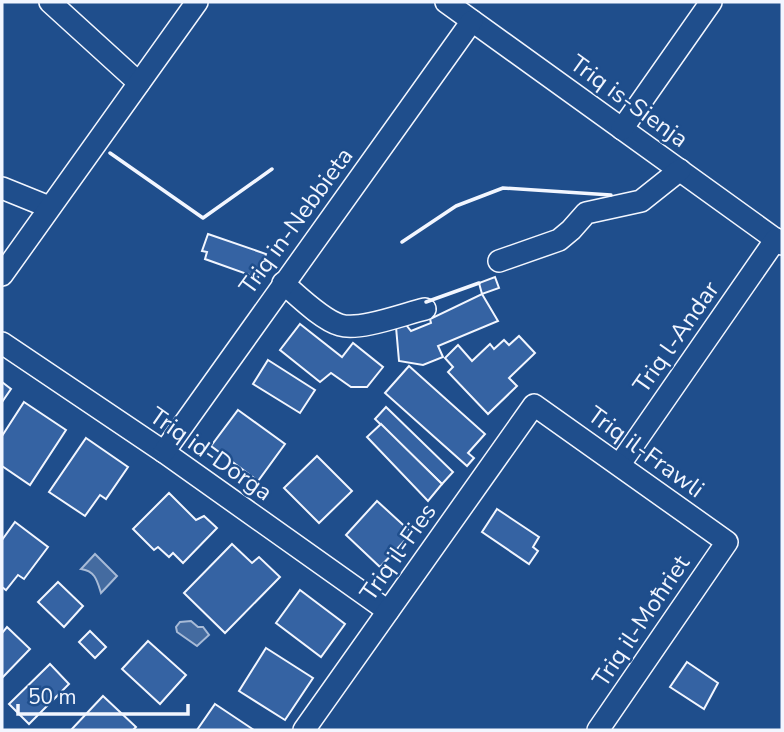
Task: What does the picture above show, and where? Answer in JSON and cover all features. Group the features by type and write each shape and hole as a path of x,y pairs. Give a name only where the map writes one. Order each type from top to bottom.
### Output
{"street":[{"path":"50,2 139,83"},
{"path":"2,275 197,2"},
{"name":"Triq is-Sienja","path":"446,2 779,242"},
{"path":"622,129 711,2"},
{"name":"Triq in-Nebbieta","path":"164,452 472,21"},
{"path":"499,261 559,240 586,214 641,201 680,170"},
{"path":"2,188 49,207"},
{"name":"Triq l-Andar","path":"620,464 779,242"},
{"path":"283,283 325,317 340,325 358,325 425,309"},
{"name":"Triq id-Dorga","path":"2,343 164,452 388,611"},
{"name":"Triq il-Frawli","path":"534,405 727,542"},
{"name":"Triq il-Fies","path":"304,730 534,405"},
{"name":"Triq il-Moħriet","path":"598,730 727,542"}],"water":[{"path":"95,554 117,576 101,593 92,574 81,569"},
{"path":"191,621 198,627 203,627 209,635 197,646 177,632 176,627 180,622"}],"building":[{"path":"208,234 266,254 258,278 205,259 207,252 202,251"},
{"path":"495,277 499,288 482,294 479,283"},
{"path":"482,294 498,321 438,346 443,357 423,365 399,361 396,327 403,321 411,331 431,323 430,319"},
{"path":"300,324 342,357 353,343 383,367 367,387 351,387 331,373 320,382 280,350"},
{"path":"519,336 535,353 509,378 517,386 488,414 448,372 453,367 445,358 458,345 472,361 490,344 494,349 504,340 509,345"},
{"path":"268,360 315,390 300,413 253,384"},
{"path":"409,366 485,434 468,453 474,458 467,466 385,393"},
{"path":"2,382 11,389 2,402"},
{"path":"24,402 66,430 30,485 2,466 2,436"},
{"path":"386,407 453,472 442,484 375,419"},
{"path":"238,410 285,444 258,481 211,446"},
{"path":"381,424 442,484 428,501 367,437"},
{"path":"86,438 128,467 106,499 100,495 85,516 49,492"},
{"path":"317,456 352,491 319,523 284,488"},
{"path":"169,493 196,520 204,516 217,528 183,563 173,553 169,557 158,547 154,550 133,529"},
{"path":"377,501 412,533 380,567 346,535"},
{"path":"497,509 539,537 533,547 538,551 529,564 482,532"},
{"path":"15,522 48,547 24,579 18,575 6,590 2,587 2,540"},
{"path":"232,544 252,563 259,557 280,577 225,633 184,593"},
{"path":"58,582 83,606 64,627 38,602"},
{"path":"300,590 345,624 321,657 276,623"},
{"path":"7,627 30,649 2,678 2,633"},
{"path":"90,631 106,647 95,658 79,642"},
{"path":"148,641 186,675 160,704 122,669"},
{"path":"266,648 313,678 285,720 239,691"},
{"path":"687,662 718,683 704,709 670,687"},
{"path":"50,664 69,684 29,724 9,704"},
{"path":"103,696 136,727 133,730 71,730"},
{"path":"215,704 254,730 197,730"}],"wall":[{"path":"110,153 203,218 272,169"},
{"path":"402,242 456,206 503,188 611,195"},
{"path":"426,302 479,283"}]}
